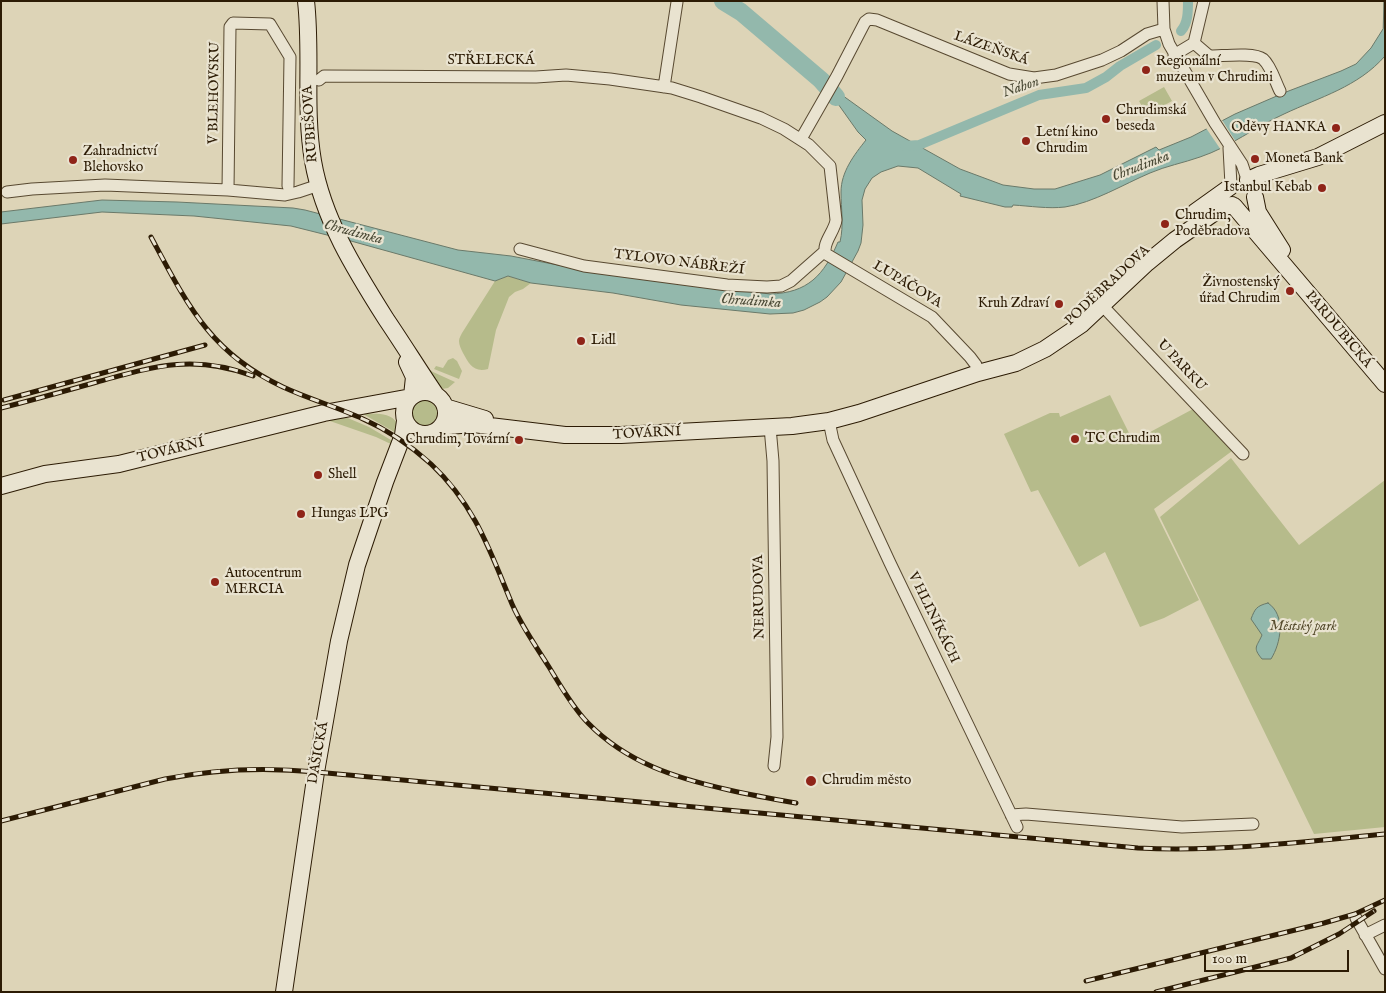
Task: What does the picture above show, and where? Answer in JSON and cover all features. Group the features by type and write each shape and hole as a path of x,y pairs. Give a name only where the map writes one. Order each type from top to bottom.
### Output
{"street":[{"name":"RUBEŠOVA","path":"298,1 304,59"},
{"name":"RUBEŠOVA","path":"306,1 303,146 323,212 359,289 411,369 414,381 411,397"},
{"path":"1163,1 1166,35 1174,55 1229,146 1242,164 1251,188"},
{"path":"1174,55 1194,42 1204,1"},
{"path":"664,87 677,2"},
{"name":"LÁZEŇSKÁ","path":"801,139 822,104 865,22 869,19 877,20 1009,74 1034,78 1056,75 1102,60 1121,51 1148,34 1166,35"},
{"name":"V BLEHOVSKU","path":"228,190 230,28 235,23 270,24 290,55 288,186"},
{"path":"1194,42 1211,56 1254,55 1262,58 1267,64 1280,91"},
{"name":"STŘELECKÁ","path":"319,80 324,76 536,77 566,75 664,87 702,97 761,118 801,139 828,163 832,173"},
{"path":"1229,146 1231,186 1229,196 1233,205 1240,207 1248,205 1251,188 1259,175 1318,157 1385,123"},
{"path":"1231,186 1238,180 1251,188 1261,187 1267,183 1322,167 1385,135"},
{"name":"TYLOVO NÁBŘEŽÍ","path":"520,249 584,266 727,285 781,286 791,281 827,254 826,244 836,223 832,173"},
{"path":"7,192 97,185 285,194 315,187"},
{"name":"PODĚBRADOVA","path":"770,427 829,421 879,407 978,373 1016,364 1045,350 1082,324 1099,302 1160,238 1231,186"},
{"name":"PARDUBICKÁ","path":"1251,188 1258,212 1287,258 1385,372"},
{"name":"PARDUBICKÁ","path":"1233,205 1385,384"},
{"name":"PODĚBRADOVA","path":"1099,302 1175,240 1221,208 1233,205"},
{"name":"RUBEŠOVA","path":"340,248 440,401"},
{"name":"LUPÁČOVA","path":"827,254 936,320 974,361 978,373"},
{"name":"U PARKU","path":"1099,302 1243,454"},
{"path":"423,392 440,401 445,419 442,426 432,432 414,431 405,420 404,407 411,397 423,392"},
{"name":"TOVÁRNÍ","path":"1,486 45,474 119,464 340,409 411,397"},
{"name":"TOVÁRNÍ","path":"440,401 524,429"},
{"name":"TOVÁRNÍ","path":"340,409 390,412 397,414 405,420"},
{"name":"DAŠICKÁ","path":"284,992 316,772 334,666 358,565 385,482 403,436 405,420"},
{"name":"V HLINÍKÁCH","path":"829,421 834,440 890,563 1017,826"},
{"name":"TOVÁRNÍ","path":"432,432 448,426 464,424 524,429 564,435 599,436 770,427"},
{"name":"NERUDOVA","path":"770,427 773,461 777,737 774,766"},
{"name":"DAŠICKÁ","path":"374,519 410,444 418,437 432,432"},
{"path":"1012,816 1026,814 1182,827 1253,824"},
{"path":"1356,918 1385,968"},
{"path":"1365,935 1385,925"}],"green space":[{"path":"1164,87 1172,101 1147,115 1139,101"},
{"path":"508,276 531,283 509,297 496,330 488,369 479,370 472,367 463,353 459,341 462,333 495,281"},
{"path":"453,358 457,361 462,371 459,379 434,369 436,366 443,368 448,360"},
{"path":"424,366 455,382 448,388 442,389"},
{"path":"1110,395 1131,437 1136,434 1139,438 1193,409 1232,451 1154,509 1199,600 1164,618 1140,627 1105,552 1079,567 1038,490 1031,492 1004,434 1050,413 1059,413 1060,417"},
{"path":"424,400 434,403 437,413 434,423 424,426 414,423 411,413 414,403"},
{"path":"363,414 382,414 394,419 397,423 398,434"},
{"path":"343,416 369,427 396,443 395,446 376,437 327,420"},
{"name":"Městský park","path":"1231,458 1299,545 1385,480 1385,827 1314,834 1160,517"}],"water":[{"name":"Chrudimka","path":"1384,1 1385,56 1363,76 1338,90 1273,119 1211,153 1140,177 1086,202 1059,208 1013,205 1012,207 1005,207 960,196 961,194 918,168 898,166 881,172 872,178 865,189 862,200 863,225 861,243 841,282 820,302 793,313 770,314 681,305 613,293 531,283 508,276 495,281 291,226 194,216 102,212 1,224 1,212 102,200 293,208 458,250 511,256 584,270 770,294 783,293 805,286 813,280 827,264 838,242 840,242 843,178 853,158 866,140 858,132 821,80 892,131 960,169 1003,185 1034,189 1055,189 1100,175 1156,147 1159,150 1191,137 1235,114 1356,64 1371,48 1383,29"},
{"path":"1268,603 1274,608 1280,630 1277,645 1271,659 1262,659 1256,649 1262,635 1251,619 1256,608"}],"pier":[{"path":"1222,120 1236,142 1221,150 1206,128"}],"waterway":[{"path":"723,1 741,12 821,80 836,97"},
{"name":"Náhon","path":"1181,31 1188,13 1188,1"},
{"name":"Náhon","path":"905,146 919,145 1039,95 1086,88 1156,45"}],"railway":[{"path":"151,237 189,305 203,324 237,359 258,374 283,387 381,428 415,451 446,480 470,512 480,530 516,612 529,636 582,717 603,737 636,759 671,774 729,790 796,803"},
{"path":"4,400 205,345"},
{"path":"1,408 156,367 193,364 212,365 253,376"},
{"path":"1,821 165,779 202,773 259,769 316,772 1138,848 1200,849 1293,843 1385,834"},
{"path":"1086,981 1324,923 1355,914 1385,900"},
{"path":"1156,992 1291,958 1339,934 1374,911"}],"place":[{"name":"Regionální muzeum v Chrudimi","path":"1146,70"},
{"name":"Chrudimská beseda","path":"1106,119"},
{"name":"Oděvy HANKA","path":"1336,128"},
{"name":"Letní kino Chrudim","path":"1026,141"},
{"name":"Moneta Bank","path":"1255,159"},
{"name":"Zahradnictví Blehovsko","path":"73,160"},
{"name":"Istanbul Kebab","path":"1322,188"},
{"name":"Chrudim, Poděbradova","path":"1165,224"},
{"name":"Živnostenský úřad Chrudim","path":"1290,291"},
{"name":"Kruh Zdraví","path":"1059,304"},
{"name":"Lidl","path":"581,341"},
{"name":"TC Chrudim","path":"1075,439"},
{"name":"Chrudim, Tovární","path":"519,440"},
{"name":"Shell","path":"318,475"},
{"name":"Hungas LPG","path":"301,514"},
{"name":"Autocentrum MERCIA","path":"215,582"},
{"name":"Chrudim město","path":"811,781"}]}
